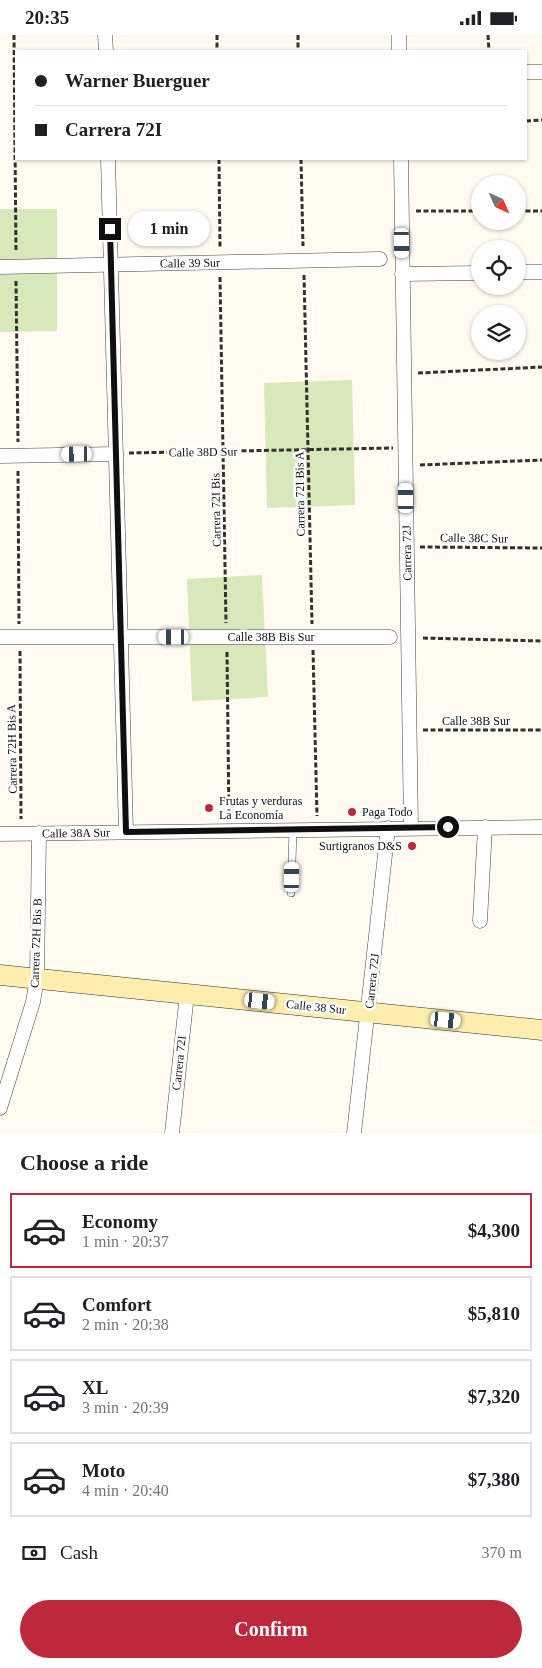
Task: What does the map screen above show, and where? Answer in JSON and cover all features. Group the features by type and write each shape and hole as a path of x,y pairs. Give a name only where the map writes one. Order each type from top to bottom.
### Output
{"street":[{"path":"105,35 106,50"},
{"path":"399,35 399,50"},
{"path":"527,72 542,72"},
{"path":"108,160 126,832"},
{"name":"Carrera 72J","path":"401,160 411,828"},
{"name":"Calle 39 Sur","path":"0,267 380,259"},
{"path":"526,272 542,272"},
{"path":"402,274 471,273"},
{"path":"0,456 116,454"},
{"name":"Calle 38B Bis Sur","path":"0,637 390,637"},
{"path":"480,921 485,827"},
{"name":"Calle 38A Sur","path":"0,834 542,827"},
{"name":"Carrera 72J","path":"354,1133 369,1012 388,828"},
{"name":"Carrera 72H Bis B","path":"0,1108 33,1002 37,979 40,833"},
{"name":"Calle 38 Sur","path":"0,975 542,1030"},
{"name":"Carrera 72I","path":"172,1133 187,994"}],"lane":[{"path":"291,893 293,830"}],"path":[{"name":"Carrera 72H Bis A","path":"14,35 15,150"},
{"path":"217,35 217,50"},
{"path":"298,35 298,50"},
{"path":"488,35 489,50"},
{"path":"527,121 542,120"},
{"name":"Carrera 72H Bis A","path":"15,160 21,834"},
{"name":"Carrera 72I Bis","path":"219,160 230,831"},
{"name":"Carrera 72I Bis A","path":"301,160 317,829"},
{"path":"402,212 471,211"},
{"path":"526,211 542,211"},
{"path":"404,374 542,367"},
{"name":"Calle 38D Sur","path":"116,454 405,448"},
{"path":"405,465 542,460"},
{"name":"Calle 38C Sur","path":"407,547 542,548"},
{"path":"408,637 542,641"},
{"name":"Calle 38B Sur","path":"409,730 542,730"}],"green space":[{"path":"0,209 57,209 57,331 0,332"},
{"path":"352,380 355,505 267,508 264,383"},
{"path":"262,575 268,697 192,701 187,579"}],"place":[{"name":"Frutas y verduras La Economía","path":"209,808"},
{"name":"Paga Todo","path":"352,812"},
{"name":"Surtigranos D&S","path":"412,846"}],"route":[{"path":"110,229 126,832 448,827"}]}
